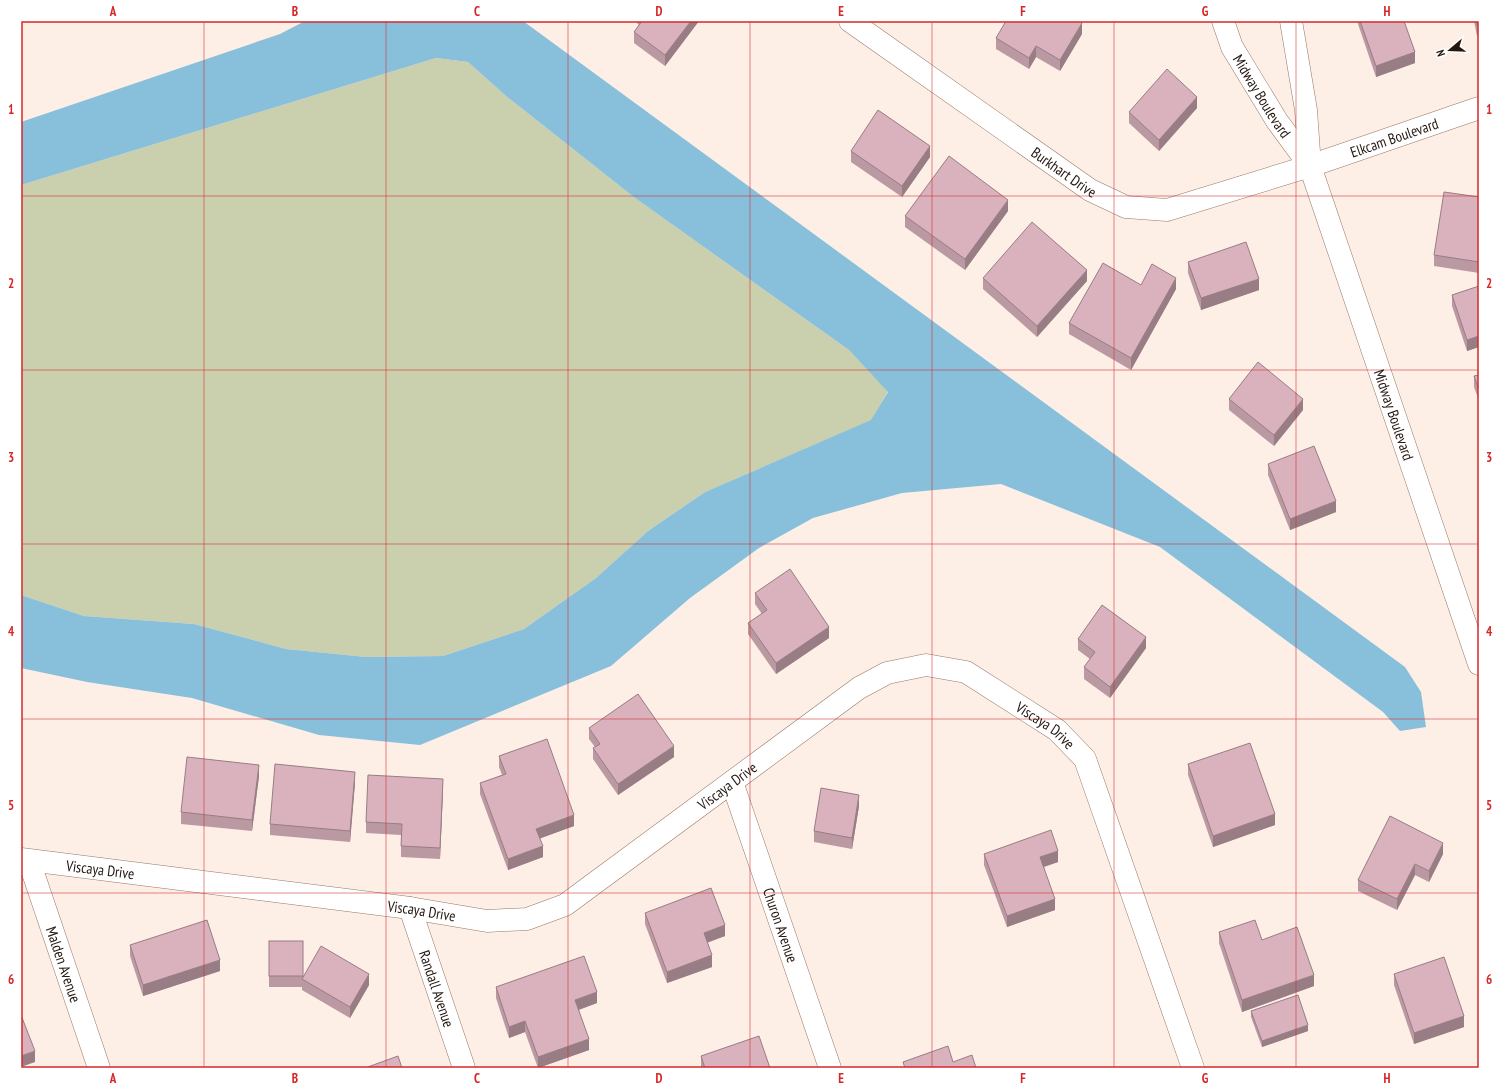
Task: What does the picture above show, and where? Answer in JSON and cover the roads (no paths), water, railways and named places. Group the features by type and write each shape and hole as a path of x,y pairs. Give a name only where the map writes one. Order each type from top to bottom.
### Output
{"street":[{"name":"Burkhart Drive","path":"850,21 1090,190 1126,207 1167,210 1310,166"},
{"name":"Midway Boulevard","path":"1224,21 1232,47 1277,121 1310,166"},
{"name":"Midway Boulevard","path":"1291,21 1306,110 1310,166 1479,664"},
{"name":"Elkcam Boulevard","path":"1310,166 1479,108"},
{"name":"Viscaya Drive","path":"25,860 410,908 487,920 527,920 571,900 859,688 887,673 926,665 966,672 1057,730 1085,759 1193,1068"},
{"name":"Churon Avenue","path":"732,782 830,1068"},
{"name":"Malden Avenue","path":"25,860 99,1068"},
{"name":"Randall Avenue","path":"410,908 464,1068"}],"water":[{"path":"305,21 523,21 1405,667 1421,692 1426,727 1400,731 1383,712 1160,547 1001,484 902,493 813,518 759,548 690,598 611,666 420,745 319,735 192,698 87,682 21,668 21,595 84,616 194,624 286,649 366,657 443,656 524,629 596,578 648,531 705,492 871,420 888,392 849,350 635,198 506,96 468,62 436,58 21,185 21,122 280,34"}]}
